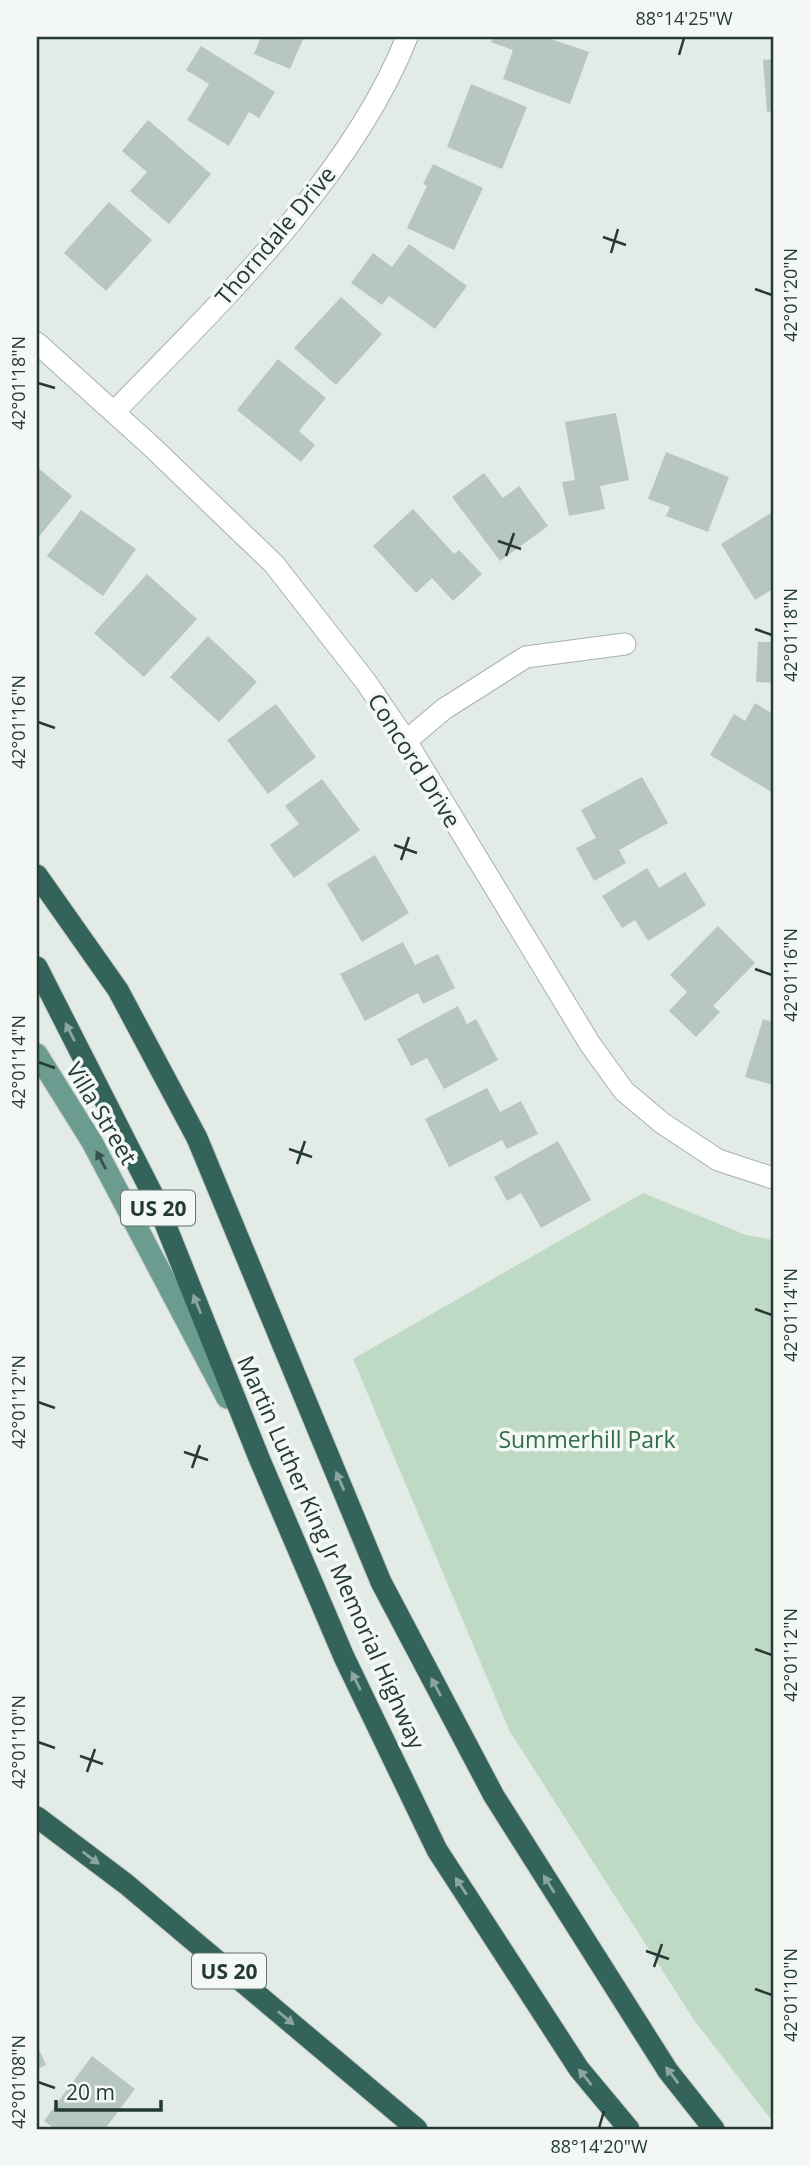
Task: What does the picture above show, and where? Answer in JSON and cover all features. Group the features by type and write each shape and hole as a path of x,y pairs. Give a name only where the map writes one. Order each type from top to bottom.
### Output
{"highway":[{"path":"37,875 118,990 197,1138 381,1581 494,1796 668,2071 714,2129"},
{"name":"Martin Luther King Jr Memorial Highway","path":"37,967 156,1202 259,1458 344,1657 437,1850 579,2069 629,2129"},
{"name":"US 20","path":"37,1817 126,1884 417,2129"}],"main road":[{"name":"Villa Street","path":"37,1054 92,1142 259,1458"}],"street":[{"name":"Thorndale Drive","path":"114,412 292,222 331,171 372,108 407,37"},
{"name":"Concord Drive","path":"37,343 274,564 366,682 406,741 590,1044 624,1091 662,1123 718,1160 773,1178"},
{"path":"406,741 444,709 526,657 625,643"}],"green space":[{"name":"Summerhill Park","path":"643,1193 746,1235 773,1240 773,2122 694,2020 509,1730 353,1359"}],"building":[{"path":"261,37 304,37 290,69 254,54"},
{"path":"493,37 545,37 589,52 570,104 503,79 513,50 491,42"},
{"path":"201,46 275,92 259,118 249,112 229,146 187,120 209,84 186,70"},
{"path":"773,59 773,111 767,112 763,60"},
{"path":"471,84 527,107 502,169 447,147"},
{"path":"148,120 211,174 169,224 130,191 147,172 122,151"},
{"path":"433,164 483,188 454,250 407,228 427,186 423,184"},
{"path":"109,202 152,240 106,291 64,253"},
{"path":"409,244 467,286 435,329 389,296 382,305 351,283 373,253 392,267"},
{"path":"341,297 382,334 336,385 294,348"},
{"path":"278,359 326,398 299,431 315,445 301,462 237,410"},
{"path":"616,413 629,480 600,486 605,509 569,516 562,482 575,480 565,422"},
{"path":"666,452 729,477 708,532 666,516 670,507 648,499"},
{"path":"37,467 72,496 37,539"},
{"path":"484,473 503,498 519,486 548,526 500,561 452,497"},
{"path":"413,509 454,554 459,550 482,574 453,601 432,578 416,593 373,546"},
{"path":"81,510 136,549 103,596 47,556"},
{"path":"771,513 773,589 755,600 721,544"},
{"path":"147,574 197,619 144,677 94,633"},
{"path":"208,636 257,682 219,722 170,677"},
{"path":"758,642 773,642 773,683 756,682"},
{"path":"755,703 773,714 773,793 710,755 734,714 745,721"},
{"path":"276,704 316,757 268,794 227,740"},
{"path":"642,777 668,823 619,850 626,863 594,881 576,848 596,838 581,810"},
{"path":"322,779 360,830 294,878 270,845 299,824 285,806"},
{"path":"375,855 409,913 362,942 327,884"},
{"path":"647,868 659,888 685,872 706,905 648,941 635,920 622,928 602,896"},
{"path":"718,926 755,963 713,1006 720,1012 696,1037 669,1011 687,992 670,975"},
{"path":"403,942 415,965 438,954 455,988 423,1004 418,993 365,1021 340,974"},
{"path":"458,1006 467,1024 476,1019 498,1060 444,1089 427,1058 411,1066 397,1039"},
{"path":"763,1019 773,1022 773,1085 745,1077"},
{"path":"487,1088 500,1112 521,1101 538,1134 507,1149 502,1140 449,1167 425,1119"},
{"path":"558,1141 591,1200 541,1228 521,1193 507,1201 494,1177"},
{"path":"37,2045 46,2065 37,2069"},
{"path":"92,2056 135,2089 105,2129 55,2129 44,2121"}]}
